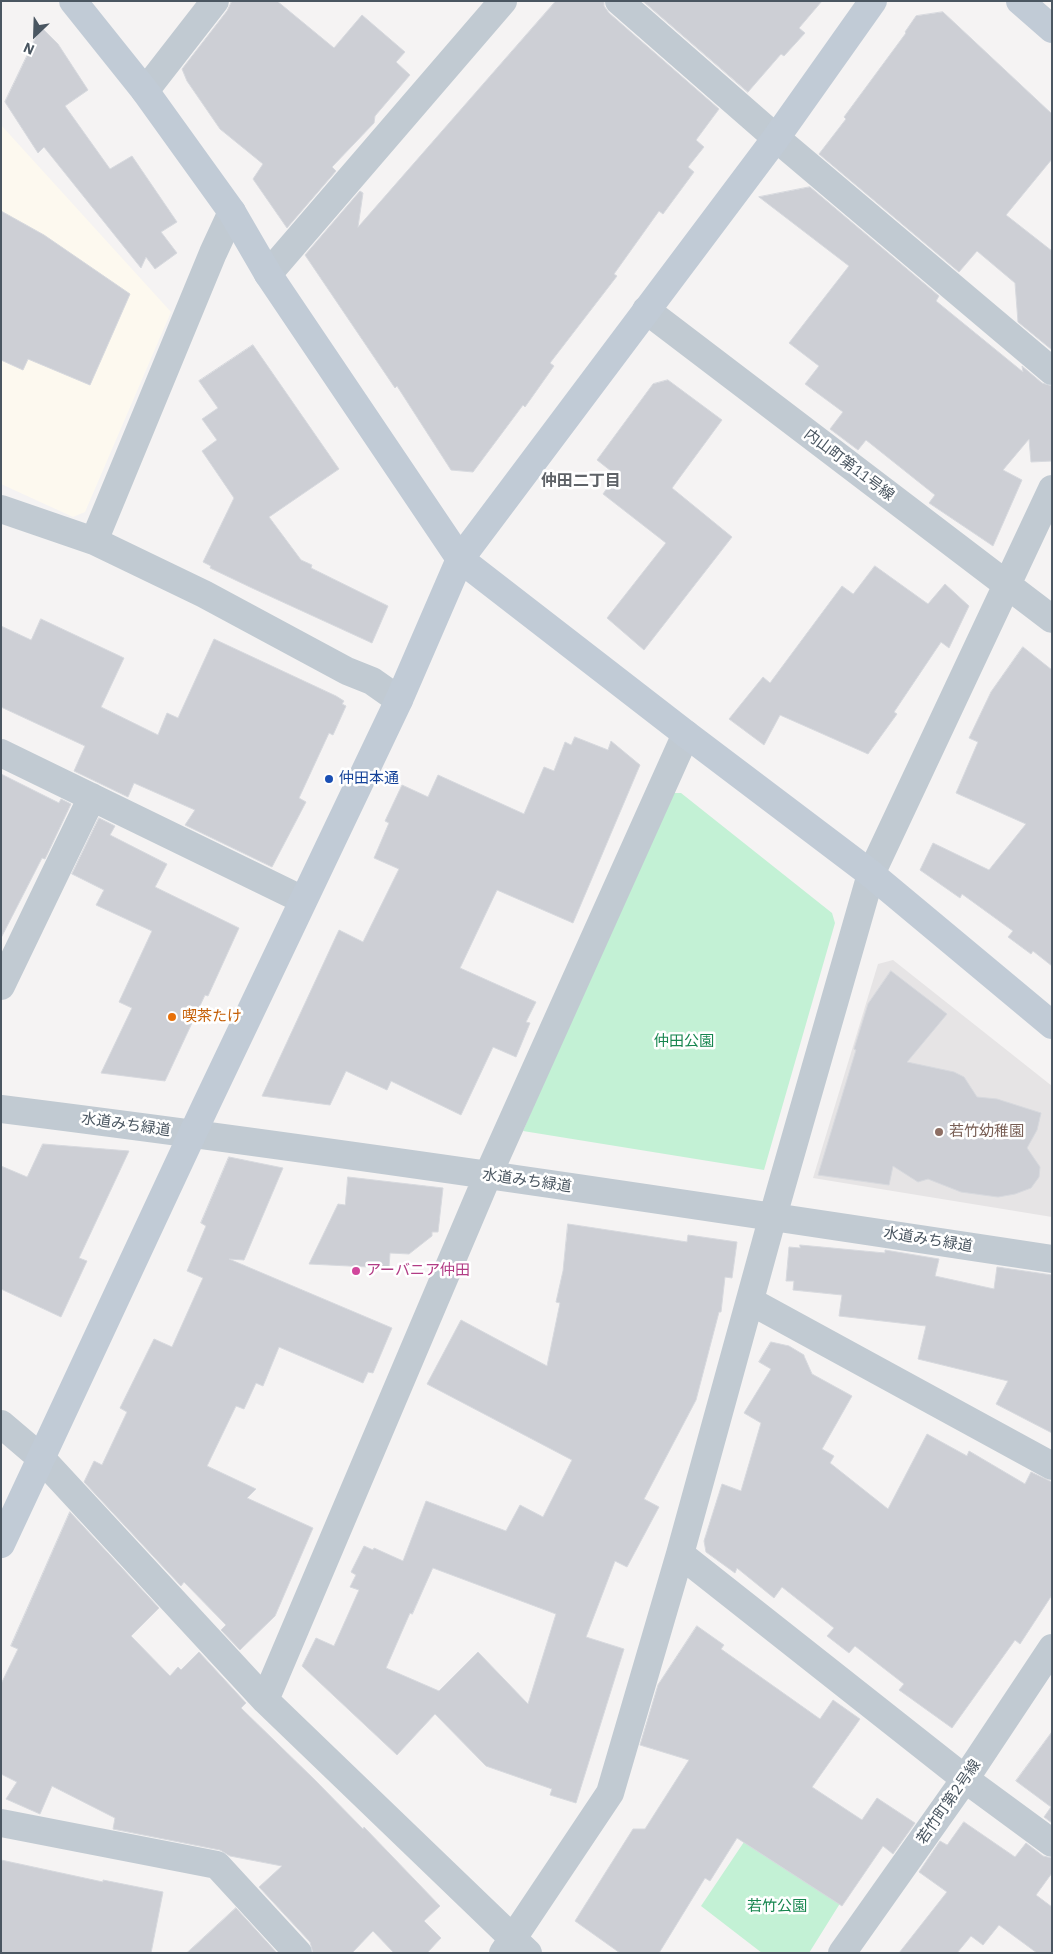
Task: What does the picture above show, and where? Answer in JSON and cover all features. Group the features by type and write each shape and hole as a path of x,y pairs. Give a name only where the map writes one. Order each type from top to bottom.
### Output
{"street":[{"path":"73,1 145,91 232,212 268,274 460,559 871,874 1052,1025"},
{"path":"145,91 216,1"},
{"path":"268,274 503,1"},
{"path":"619,1 776,138 1052,371"},
{"path":"1,1544 303,900 399,700 460,559 776,138 873,1"},
{"path":"1020,1 1052,29"},
{"path":"94,541 212,253 232,212"},
{"name":"内山町第11号線","path":"646,310 1052,619"},
{"path":"1,1424 41,1458 265,1700 515,1948 610,1793 680,1554 773,1216 871,874 1052,489"},
{"path":"1,509 94,541 204,594 347,671 372,681 399,700"},
{"path":"265,1700 488,1175 686,734"},
{"path":"1,753 303,900"},
{"path":"1,986 92,797"},
{"name":"水道みち緑道","path":"1,1108 488,1175 1052,1259"},
{"path":"750,1302 1052,1466"},
{"path":"680,1554 965,1780 1052,1843"},
{"name":"若竹町第2号線","path":"842,1953 965,1780 1052,1648"},
{"path":"1,1823 217,1865 298,1953"}],"shaded area":[{"path":"1,125 171,312 85,512 73,517 1,484"},
{"name":"若竹幼稚園","path":"893,960 1052,1086 1052,1217 813,1178 878,964"}],"green space":[{"name":"仲田公園","path":"667,793 681,793 832,913 835,923 764,1170 523,1131"},
{"name":"若竹公園","path":"750,1833 844,1897 809,1953 762,1953 701,1906"}],"building":[{"path":"232,1 277,1 334,48 362,15 405,52 396,62 410,75 375,116 374,123 332,167 336,171 287,228 253,179 263,164 220,129 187,81 182,69 227,11"},
{"path":"556,1 604,1 604,6 609,13 719,109 696,140 704,147 688,167 694,172 663,214 659,211 614,274 617,276 550,363 554,366 525,407 523,405 473,472 451,470 397,386 395,388 305,255 360,191 363,193 358,227"},
{"path":"643,1 822,1 799,28 805,33 784,56 781,54 748,92"},
{"path":"943,12 1052,114 1052,159 1006,215 1052,251 1052,350 1018,322 1015,283 977,251 959,272 819,154 846,119 844,117 906,33 916,16"},
{"path":"41,27 58,44 88,90 65,106 110,169 132,156 177,222 161,232 177,253 155,269 146,257 141,268 44,147 38,153 5,102"},
{"path":"810,187 939,296 936,301 1023,372 1022,366 1042,383 1052,386 1052,461 1031,462 1029,439 1003,470 1022,480 993,546 929,503 935,495 866,440 858,450 830,429 843,412 805,384 819,366 789,343 849,266 759,197"},
{"path":"1,211 44,235 130,294 90,385 28,359 23,370 1,360"},
{"path":"253,345 339,469 269,517 301,560 312,565 311,568 388,606 372,643 210,568 211,566 203,562 234,498 202,451 217,440 202,419 218,408 199,381"},
{"path":"668,380 722,420 672,488 732,537 644,650 607,618 666,543 603,494 616,475 597,460 653,384"},
{"path":"875,566 928,604 945,584 969,606 949,648 941,642 894,712 897,714 868,754 780,715 764,745 729,719 763,677 770,683 842,586 853,594"},
{"path":"41,619 124,658 101,707 158,735 167,713 178,718 214,639 344,701 342,704 346,706 333,735 329,733 299,798 306,802 272,867 185,825 195,810 134,783 128,797 74,771 85,746 1,707 1,626 31,640"},
{"path":"1023,647 1052,670 1052,966 1033,951 1031,954 1008,937 1013,931 962,894 960,898 920,870 933,843 989,870 1026,824 956,793 978,742 969,738 991,692"},
{"path":"575,737 608,750 611,741 640,765 573,923 497,890 460,968 536,1002 526,1022 530,1023 516,1057 493,1047 461,1115 391,1081 387,1090 346,1071 330,1105 262,1096 339,930 363,942 399,869 374,858 389,823 385,821 402,785 428,797 438,775 524,814 544,767 554,771 565,742 571,745"},
{"path":"1,774 59,803 61,799 71,804 45,859 42,858 1,938"},
{"path":"99,818 115,826 110,835 167,864 155,887 239,928 208,996 205,995 165,1081 101,1073 132,1008 119,1002 152,931 96,905 104,890 72,874"},
{"name":"若竹幼稚園","path":"891,971 947,1014 907,1062 954,1072 964,1077 977,1097 997,1099 1041,1113 1037,1130 1027,1148 1040,1167 1039,1177 1031,1188 1015,1194 998,1197 961,1192 928,1179 918,1182 893,1166 889,1185 818,1175 868,1004"},
{"path":"43,1144 129,1151 79,1258 87,1261 61,1317 1,1289 1,1166 27,1177"},
{"path":"229,1157 283,1168 244,1260 229,1259 392,1328 373,1373 368,1372 363,1383 279,1347 263,1386 256,1383 244,1409 236,1406 207,1466 256,1489 247,1498 313,1528 275,1616 240,1650 221,1630 226,1625 184,1582 181,1586 84,1482 94,1461 102,1465 127,1412 120,1408 154,1339 172,1347 203,1278 187,1271 206,1226 201,1223"},
{"path":"348,1177 443,1188 438,1232 432,1232 432,1236 409,1254 390,1253 389,1268 309,1264 338,1204 345,1205"},
{"path":"568,1224 687,1242 688,1235 737,1242 732,1278 725,1277 721,1312 719,1312 696,1400 644,1499 659,1507 627,1567 615,1561 586,1637 624,1649 576,1803 550,1795 552,1789 486,1766 435,1714 397,1755 302,1666 316,1638 334,1646 359,1590 350,1587 356,1575 351,1572 364,1546 373,1550 374,1548 403,1561 426,1501 506,1531 520,1505 543,1517 572,1460 427,1384 461,1320 547,1366 560,1303 556,1302 563,1271","holes":["433,1568 556,1614 528,1704 478,1652 439,1691 386,1668 410,1613 412,1614"]},
{"path":"800,1245 885,1253 885,1250 939,1259 935,1276 994,1289 997,1267 1052,1275 1052,1433 996,1404 1008,1381 918,1359 926,1326 839,1316 842,1295 793,1290 794,1281 786,1281 789,1247 800,1248"},
{"path":"771,1342 789,1346 804,1355 812,1374 852,1396 822,1449 834,1456 830,1463 888,1509 927,1434 967,1456 969,1451 1025,1484 1031,1472 1052,1482 1052,1595 1020,1644 1015,1640 952,1728 899,1690 904,1684 855,1646 849,1653 827,1636 834,1628 782,1587 774,1598 737,1568 735,1573 706,1552 704,1541 722,1484 741,1491 761,1423 744,1413 771,1369 759,1362"},
{"path":"70,1512 159,1608 131,1636 170,1676 178,1667 181,1670 199,1652 246,1703 241,1708 363,1829 364,1827 440,1906 424,1921 441,1938 427,1953 394,1953 373,1931 352,1953 313,1953 310,1942 259,1887 282,1866 230,1856 220,1850 113,1829 115,1818 52,1786 40,1814 6,1799 17,1782 1,1774 1,1684 18,1649 11,1646"},
{"path":"697,1626 724,1645 721,1649 820,1719 833,1700 860,1719 812,1787 862,1820 877,1798 915,1823 893,1854 883,1846 842,1906 737,1838 710,1881 705,1878 659,1953 620,1953 575,1921 633,1829 645,1829 689,1760 640,1745 658,1685"},
{"path":"1052,1732 1052,1823 1044,1817 1051,1807 1016,1781"},
{"path":"964,1822 1015,1857 1026,1843 1043,1856 1052,1858 1052,1873 1036,1895 1052,1907 1052,1953 1037,1953 999,1925 983,1945 971,1936 957,1953 899,1953 947,1892 919,1872 940,1841 947,1845"},
{"path":"1,1860 103,1882 103,1880 163,1892 151,1953 1,1953"},
{"path":"236,1908 277,1953 187,1953"}],"place":[{"name":"仲田本通","path":"329,779"},
{"name":"喫茶たけ","path":"172,1017"},
{"name":"若竹幼稚園","path":"939,1132"},
{"name":"アーバニア仲田","path":"356,1271"}],"district":[{"name":"仲田二丁目","path":"581,481"}]}
